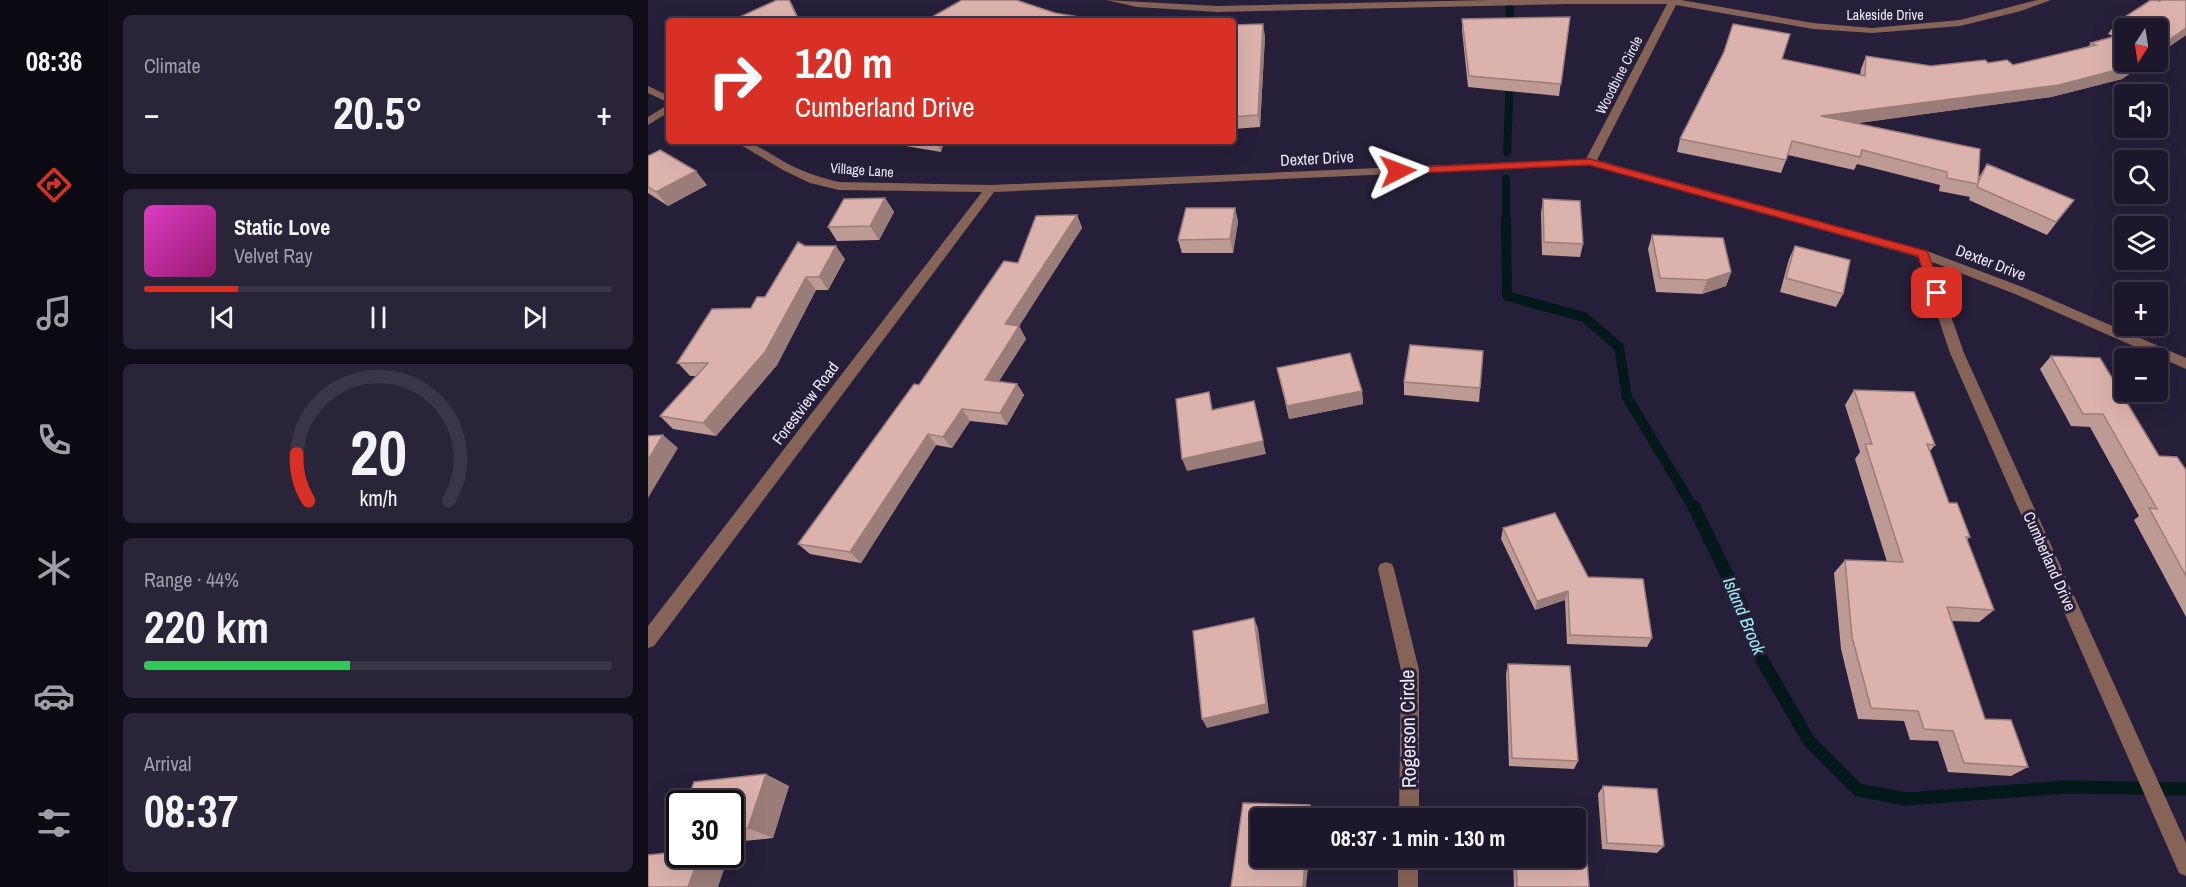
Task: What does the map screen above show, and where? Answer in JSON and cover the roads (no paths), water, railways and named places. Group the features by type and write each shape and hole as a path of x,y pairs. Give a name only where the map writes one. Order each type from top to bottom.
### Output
{"street":[{"name":"Lakeside Drive","path":"1111,0 1185,9 1673,0 1813,26 1871,31 1937,27 1981,20 2046,0"},
{"name":"Woodbine Circle","path":"1590,162 1673,0"},
{"path":"648,89 666,98"},
{"path":"648,122 666,109"},
{"name":"Village Lane","path":"745,144 787,168 814,180 839,186 991,189"},
{"name":"Dexter Drive","path":"991,189 1590,162 1923,254 2020,291 2186,364"},
{"name":"Forestview Road","path":"648,640 991,189"},
{"name":"Cumberland Drive","path":"1923,254 1958,353 2186,866"},
{"name":"Rogerson Circle","path":"1386,569 1410,670 1409,808"},
{"path":"1408,868 1408,887"}],"waterway":[{"name":"Island Brook","path":"1509,0 1511,32"},
{"name":"Island Brook","path":"1507,152 1510,78"},
{"name":"Island Brook","path":"1506,179 1506,219"},
{"name":"Island Brook","path":"1506,219 1507,296 1584,317 1619,347 1627,397 1694,509"},
{"name":"Island Brook","path":"1694,507 1735,591 1762,660 1809,741 1858,790 1906,799 2066,787 2186,789"}]}
